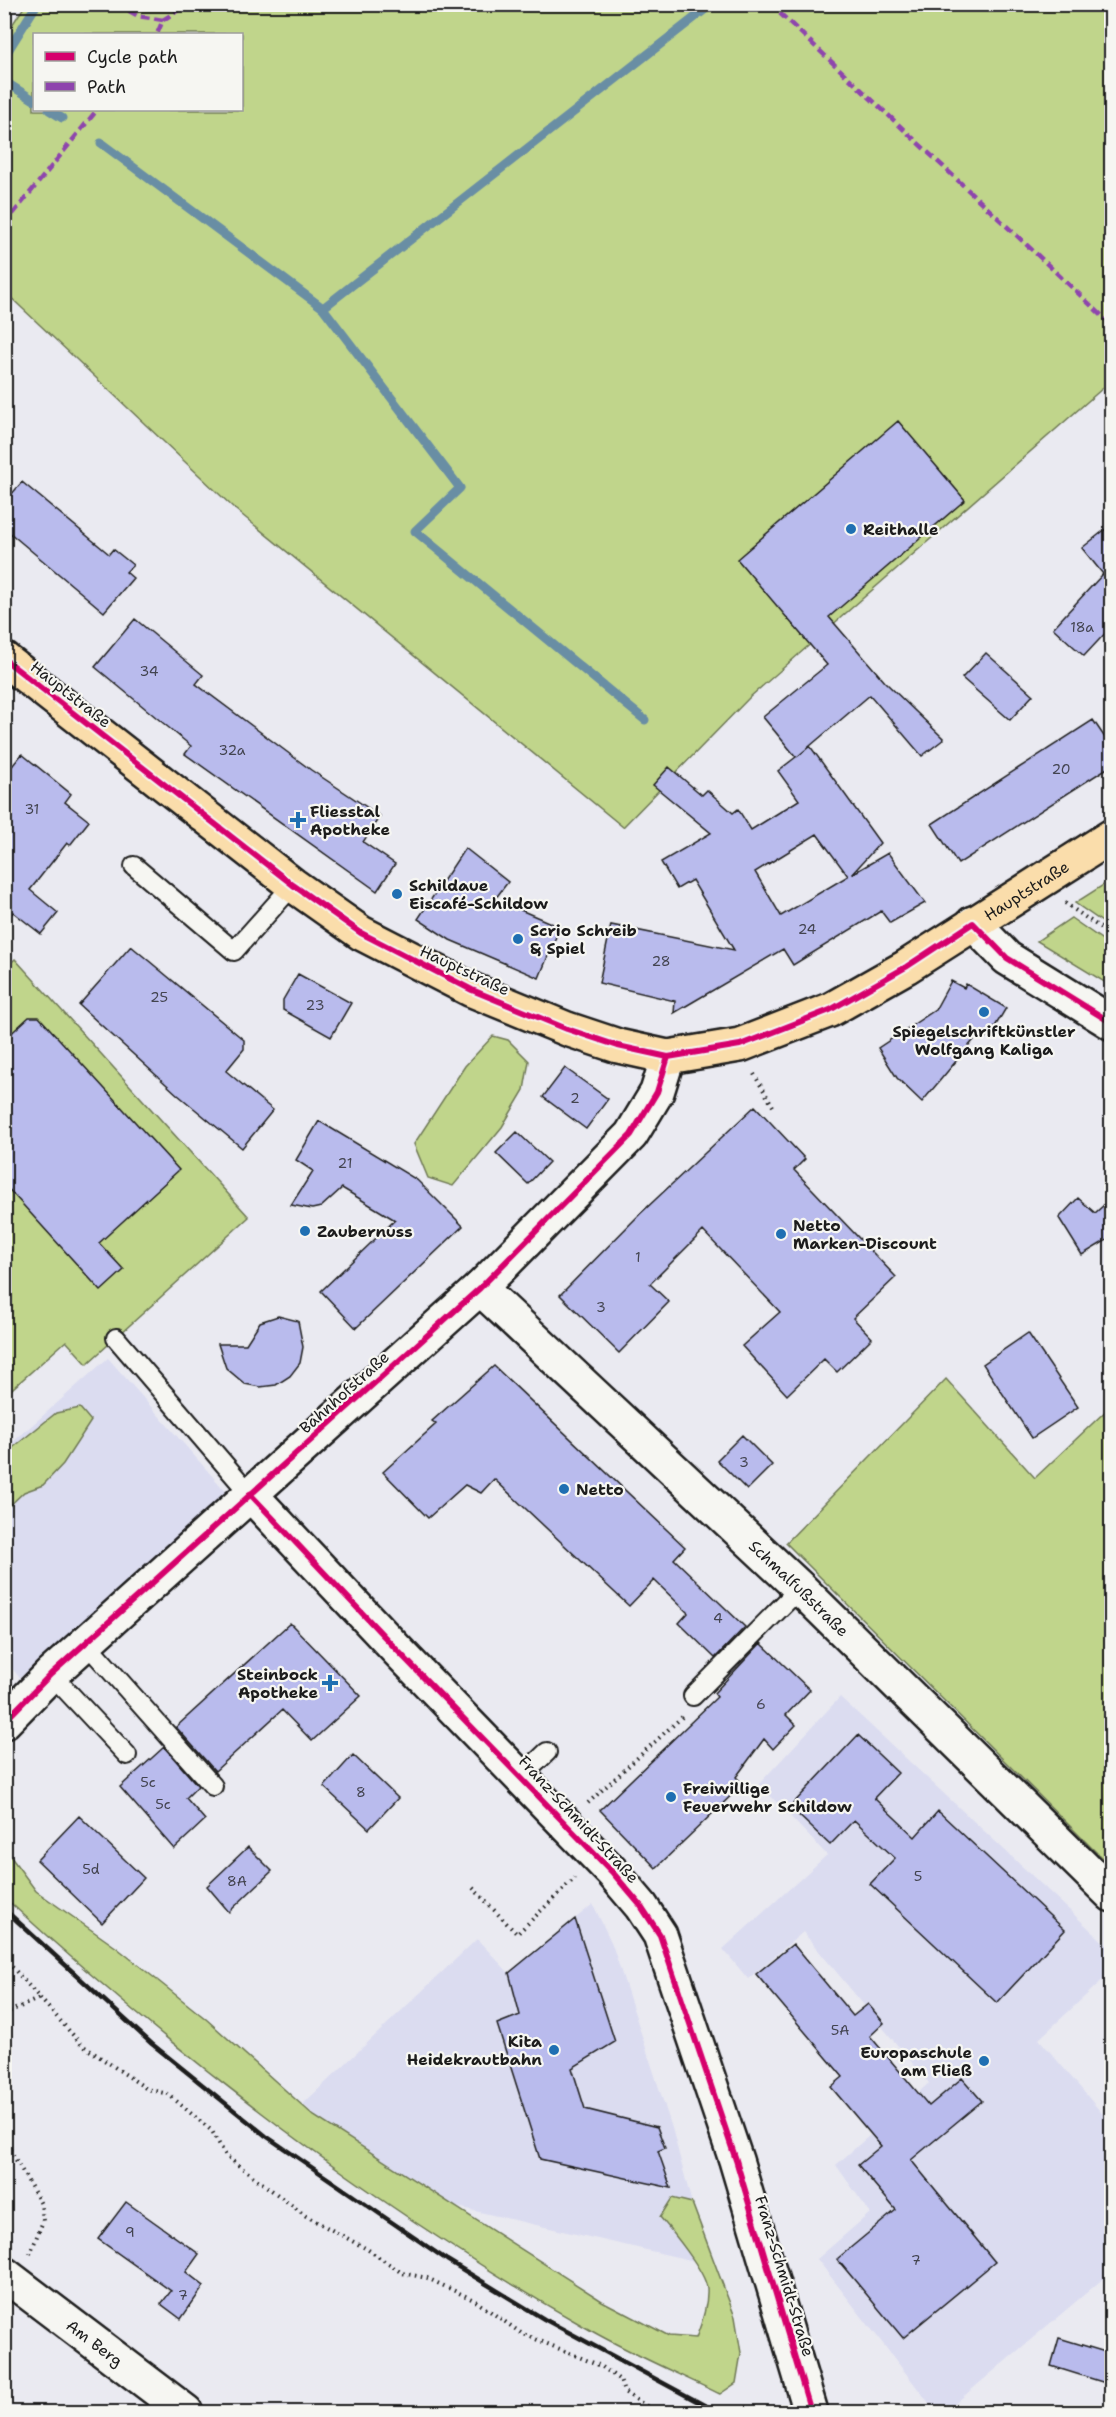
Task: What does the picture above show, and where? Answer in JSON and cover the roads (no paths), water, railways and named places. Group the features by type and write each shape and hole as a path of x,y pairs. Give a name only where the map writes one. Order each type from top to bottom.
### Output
{"main road":[{"name":"Hauptstraße","path":"4,659 292,885 361,933 472,990 567,1029 618,1046 668,1057 740,1045 830,1010 906,967 1112,836"}],"street":[{"path":"973,923 1007,958 1112,1023"},
{"name":"Bahnhofstraße","path":"4,1722 51,1674 480,1288 631,1135 657,1092 668,1057"},
{"name":"Schmalfußstraße","path":"480,1288 800,1588 1112,1895"},
{"name":"Franz-Schmidt-Straße","path":"250,1494 566,1824 641,1905 660,1935 736,2160 811,2412"},
{"name":"Am Berg","path":"12,2280 186,2412"}],"lane":[{"path":"134,866 234,951 292,885"},
{"path":"116,1338 250,1494"},
{"path":"693,1696 800,1588"},
{"path":"86,1643 213,1786"},
{"path":"51,1674 127,1755"},
{"path":"521,1777 547,1752"}],"waterway":[{"path":"4,57 37,4"},
{"path":"645,720 415,531 460,488 323,308 712,4"},
{"path":"4,81 33,99"},
{"path":"51,111 62,118"},
{"path":"101,143 323,308"}],"railway":[{"path":"4,1909 152,2044 266,2136 447,2260 544,2319 717,2412"}],"place":[{"name":"Reithalle","path":"851,529"},
{"name":"Fliesstal Apotheke","path":"298,820"},
{"name":"Schildaue Eiscafé-Schildow","path":"397,894"},
{"name":"Scrio Schreib & Spiel","path":"518,939"},
{"name":"Spiegelschriftkünstler Wolfgang Kaliga","path":"984,1012"},
{"name":"Zaubernuss","path":"305,1231"},
{"name":"Netto Marken-Discount","path":"781,1234"},
{"name":"Netto","path":"564,1489"},
{"name":"Steinbock Apotheke","path":"330,1683"},
{"name":"Freiwillige Feuerwehr Schildow","path":"671,1797"},
{"name":"Kita Heidekrautbahn","path":"554,2050"},
{"name":"Europaschule am Fließ","path":"984,2061"}]}
